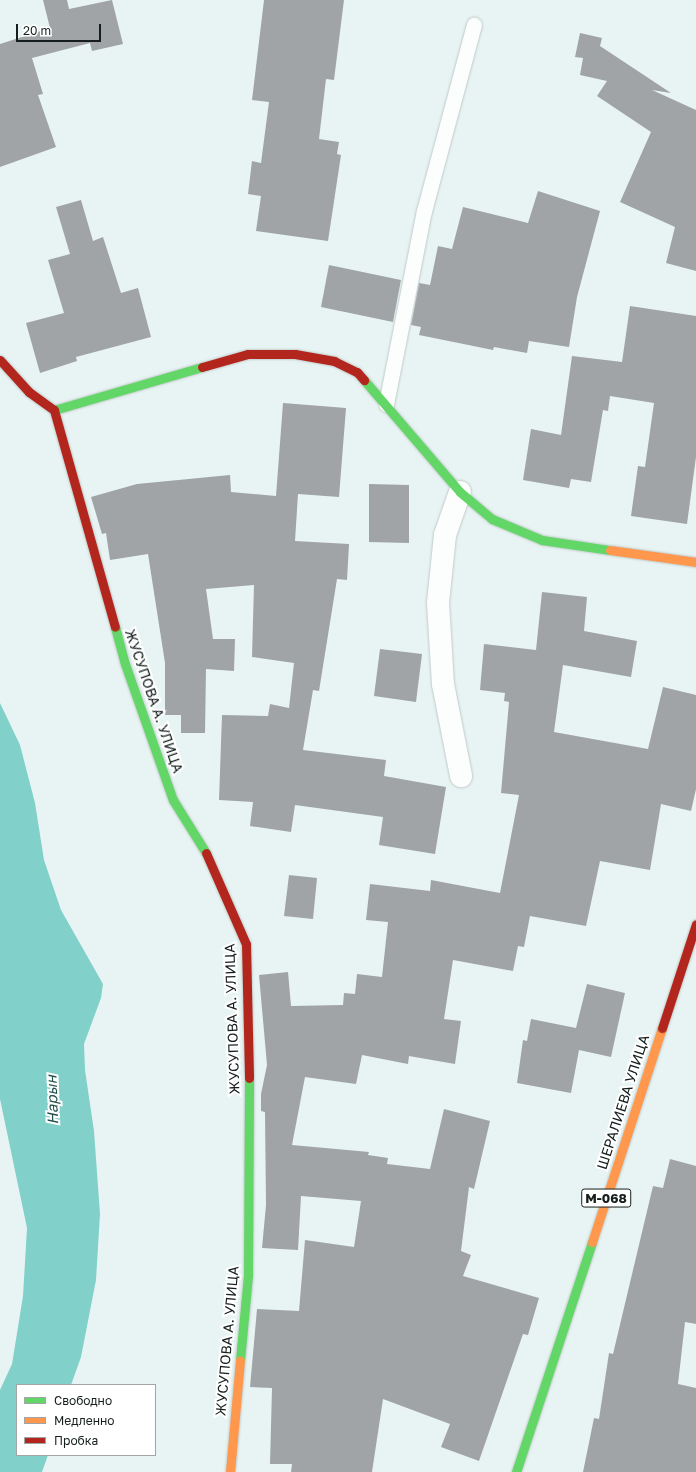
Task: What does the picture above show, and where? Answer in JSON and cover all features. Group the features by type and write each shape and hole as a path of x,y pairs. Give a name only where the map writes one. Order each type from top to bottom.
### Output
{"street":[{"path":"0,360 29,392 54,410 248,354 268,352 334,361 357,372 460,492 492,519 542,540 696,562"},
{"name":"ЖУСУПОВА А. УЛИЦА","path":"54,410 125,664 173,800 207,855 246,944 249,1076 248,1275 230,1472"},
{"path":"460,492 445,535 438,603 443,684 461,776"},
{"name":"ШЕРАЛИЕВА УЛИЦА","path":"516,1472 696,924"}],"lane":[{"path":"386,404 424,212 474,25"}],"water":[{"name":"Нарын","path":"0,703 20,745 35,803 44,860 61,910 103,984 101,998 84,1044 85,1070 94,1131 100,1214 96,1280 81,1357 71,1384 16,1384 16,1456 48,1456 42,1472 0,1472 0,1390 12,1364 23,1296 27,1228 0,1099"}],"building":[{"path":"43,0 67,0 69,9 112,0 123,44 92,51 90,43 32,58 43,94 38,95 56,147 0,167 0,44 50,28"},
{"path":"264,0 344,0 334,80 326,79 319,139 339,142 337,154 341,155 328,241 256,231 261,196 248,194 252,161 261,163 269,102 252,100"},
{"path":"580,33 602,38 600,46 671,93 652,90 696,110 696,271 666,263 675,227 620,202 651,132 597,96 607,81 580,75 583,58 575,57"},
{"path":"538,191 600,211 577,297 569,347 529,341 527,353 494,347 493,350 419,335 421,327 411,325 419,283 430,285 438,246 452,249 463,207 528,223"},
{"path":"81,200 93,241 103,237 121,293 138,288 151,337 76,357 77,361 40,373 26,323 64,313 48,260 70,254 56,207"},
{"path":"329,265 401,280 393,322 321,307"},
{"path":"630,306 696,316 696,457 687,524 631,516 638,466 645,467 654,403 610,396 608,411 603,410 591,482 571,479 569,488 523,480 531,429 561,435 572,356 622,362"},
{"path":"283,403 346,408 339,497 298,494 295,541 349,544 347,580 337,579 319,691 313,690 303,750 386,760 384,776 446,787 435,854 379,845 383,817 295,805 291,832 250,826 253,802 219,800 222,715 268,716 270,704 289,708 294,663 252,657 254,585 206,589 213,639 235,639 234,671 206,669 205,733 181,733 181,715 165,715 165,663 148,554 110,560 106,533 102,534 91,497 137,484 230,475 231,492 276,496"},
{"path":"369,484 409,485 409,543 369,542"},
{"path":"542,592 587,597 584,631 637,641 631,677 563,665 554,732 648,749 663,687 696,695 696,789 691,811 661,804 650,870 600,861 586,926 530,916 524,947 518,946 513,971 453,960 444,1019 461,1021 455,1064 409,1056 408,1064 362,1055 356,1084 305,1077 292,1145 369,1152 368,1155 388,1158 387,1164 430,1169 444,1109 490,1121 474,1189 469,1187 461,1251 471,1255 463,1276 539,1298 528,1335 523,1334 479,1461 441,1447 450,1424 383,1399 372,1472 291,1472 292,1464 270,1464 272,1388 250,1387 257,1309 299,1311 305,1240 354,1247 361,1201 301,1196 298,1250 262,1248 266,1205 265,1112 261,1111 261,1094 267,1065 259,975 288,972 291,1006 343,1005 344,993 355,994 357,974 382,977 388,922 366,920 370,884 430,891 431,880 500,893 519,795 501,793 509,702 504,701 505,693 480,690 484,644 536,650"},
{"path":"380,649 422,654 416,702 374,696"},
{"path":"289,875 317,878 313,919 284,916"},
{"path":"587,984 625,993 611,1057 579,1050 571,1093 517,1083 523,1040 527,1041 531,1019 576,1028"},
{"path":"670,1159 696,1166 696,1324 685,1322 678,1384 696,1388 696,1472 583,1472 594,1418 599,1419 609,1353 613,1354 653,1186 663,1188"}],"traffic: fast":[{"path":"54,410 202,367"},
{"path":"364,380 460,492 492,519 542,540 610,550"},
{"path":"115,627 125,664 173,800 206,853"},
{"path":"240,1360 248,1275 249,1078"},
{"path":"516,1472 592,1242"}],"traffic: slow":[{"path":"610,550 696,562"},
{"path":"592,1242 662,1028"},
{"path":"230,1472 240,1360"}],"traffic: jam":[{"path":"202,367 248,354 295,354 334,361 357,372 364,380"},
{"path":"0,360 29,392 54,410 115,627"},
{"path":"206,853 246,944 249,1078"},
{"path":"662,1028 696,924"}]}
